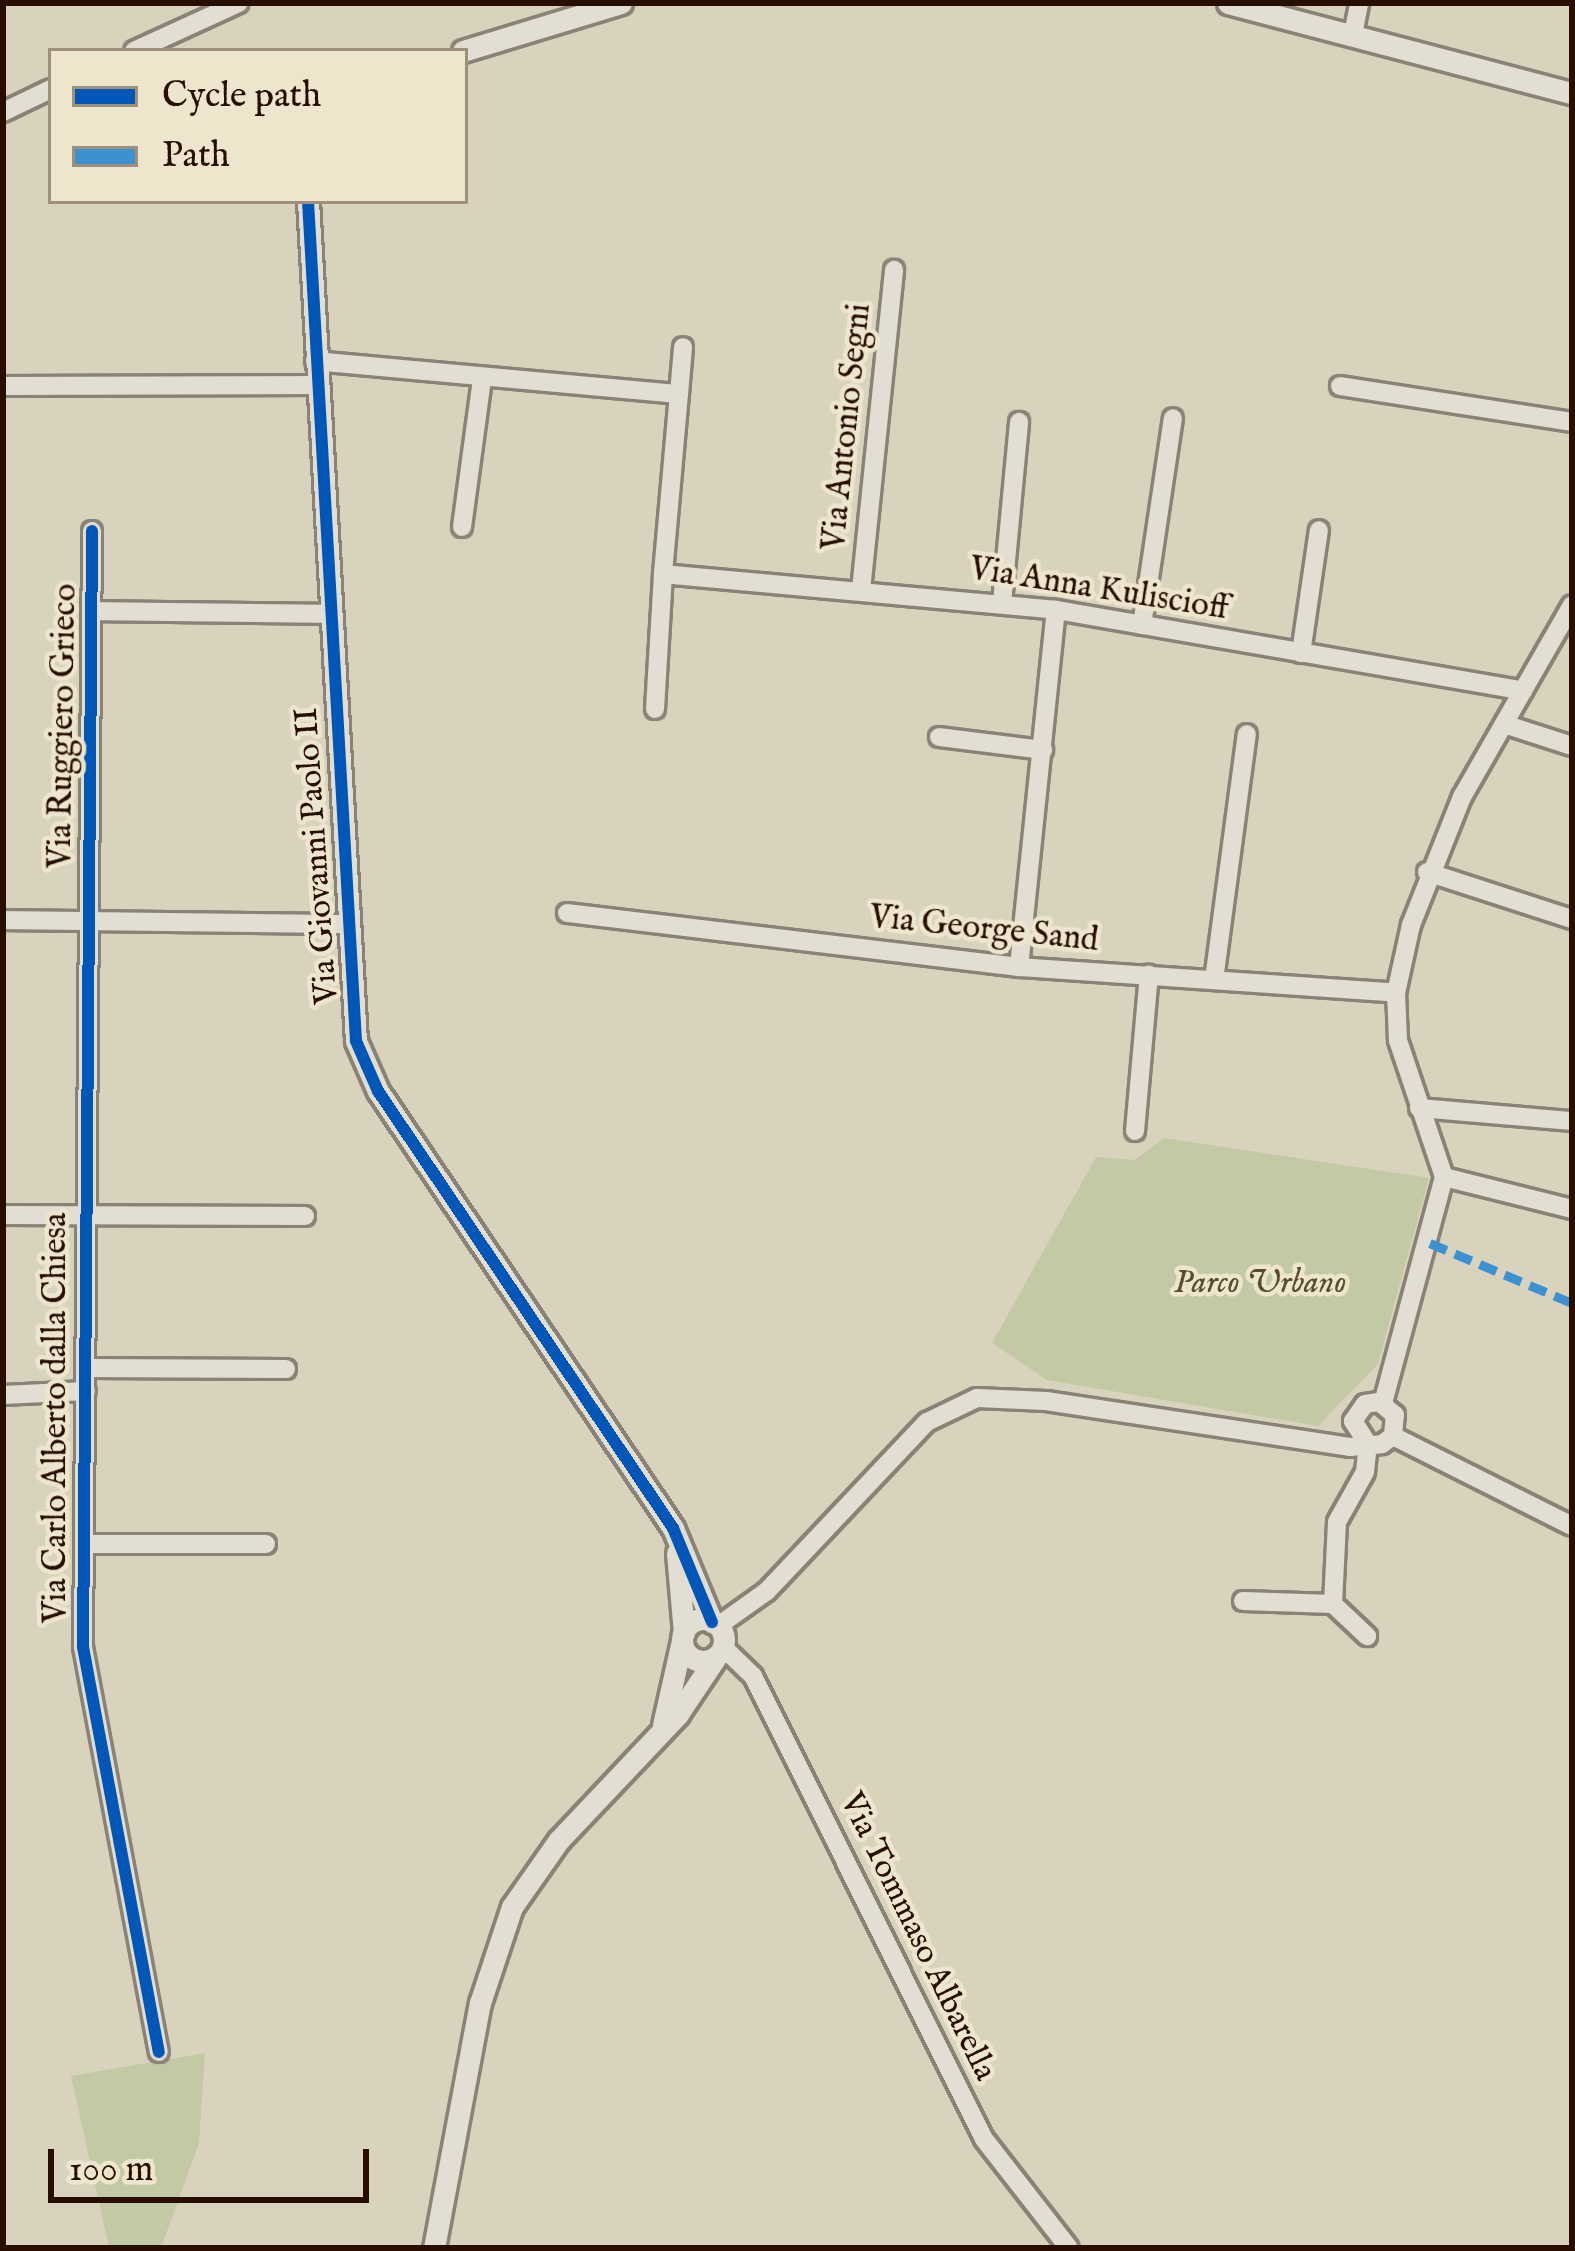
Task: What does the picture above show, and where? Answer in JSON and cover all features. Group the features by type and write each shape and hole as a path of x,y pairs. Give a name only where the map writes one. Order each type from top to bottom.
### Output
{"street":[{"path":"141,48 239,3"},
{"path":"468,49 621,3"},
{"path":"1228,3 1572,93"},
{"path":"1353,35 1359,3"},
{"path":"3,112 48,90"},
{"name":"Via Giovanni Paolo II","path":"308,204 356,1041 378,1090 673,1528 717,1638 656,1736 560,1840 512,1907 480,2003 434,2248"},
{"name":"Via Antonio Segni","path":"861,590 894,270"},
{"path":"655,710 683,347"},
{"path":"315,361 679,394"},
{"path":"462,526 482,379"},
{"path":"3,386 316,386"},
{"path":"1340,386 1572,422"},
{"path":"1142,625 1173,418"},
{"path":"1002,603 1019,422"},
{"path":"1301,652 1319,530"},
{"name":"Via Ruggiero Grieco","path":"88,921 92,531"},
{"name":"Via Anna Kuliscioff","path":"663,574 1056,610 1523,691"},
{"path":"1383,1403 1444,1177 1398,1040 1396,993 1427,872 1572,605"},
{"path":"1018,967 1056,610"},
{"path":"93,611 330,614"},
{"path":"1504,724 1572,746"},
{"path":"1214,980 1246,734"},
{"path":"939,737 1043,750"},
{"path":"1427,872 1572,919"},
{"name":"Via George Sand","path":"567,914 1018,967 1396,993"},
{"path":"3,920 349,925"},
{"name":"Via Carlo Alberto dalla Chiesa","path":"88,921 88,1544 83,1647 159,2052"},
{"path":"1135,1131 1149,975"},
{"path":"1419,1108 1572,1121"},
{"path":"1444,1177 1572,1209"},
{"path":"3,1215 305,1216"},
{"path":"86,1368 286,1369"},
{"path":"3,1395 86,1391"},
{"path":"717,1638 698,1620 683,1637 698,1660 927,1423 976,1398 1046,1401 1333,1447 1394,1436 1572,1526"},
{"path":"1383,1403 1395,1415 1394,1436"},
{"path":"1368,1444 1357,1435 1355,1414 1383,1403"},
{"path":"1333,1604 1337,1522 1365,1472 1368,1444"},
{"name":"Via Giovanni Paolo II","path":"656,1736 683,1637 673,1528"},
{"path":"88,1544 266,1544"},
{"path":"1243,1601 1333,1604 1367,1636"},
{"name":"Via Tommaso Albarella","path":"717,1638 753,1676 984,2139 1069,2248"}],"green space":[{"name":"Parco Urbano","path":"1164,1138 1429,1178 1378,1364 1318,1426 1047,1380 992,1343 1096,1157 1135,1160"},
{"path":"205,2053 199,2143 161,2248 109,2248 71,2076"}],"marked path":[{"path":"1430,1243 1572,1303"}],"cycle path":[{"path":"308,204 356,1041 378,1091 673,1528 712,1622"},
{"path":"92,531 83,1647 159,2052"}]}
